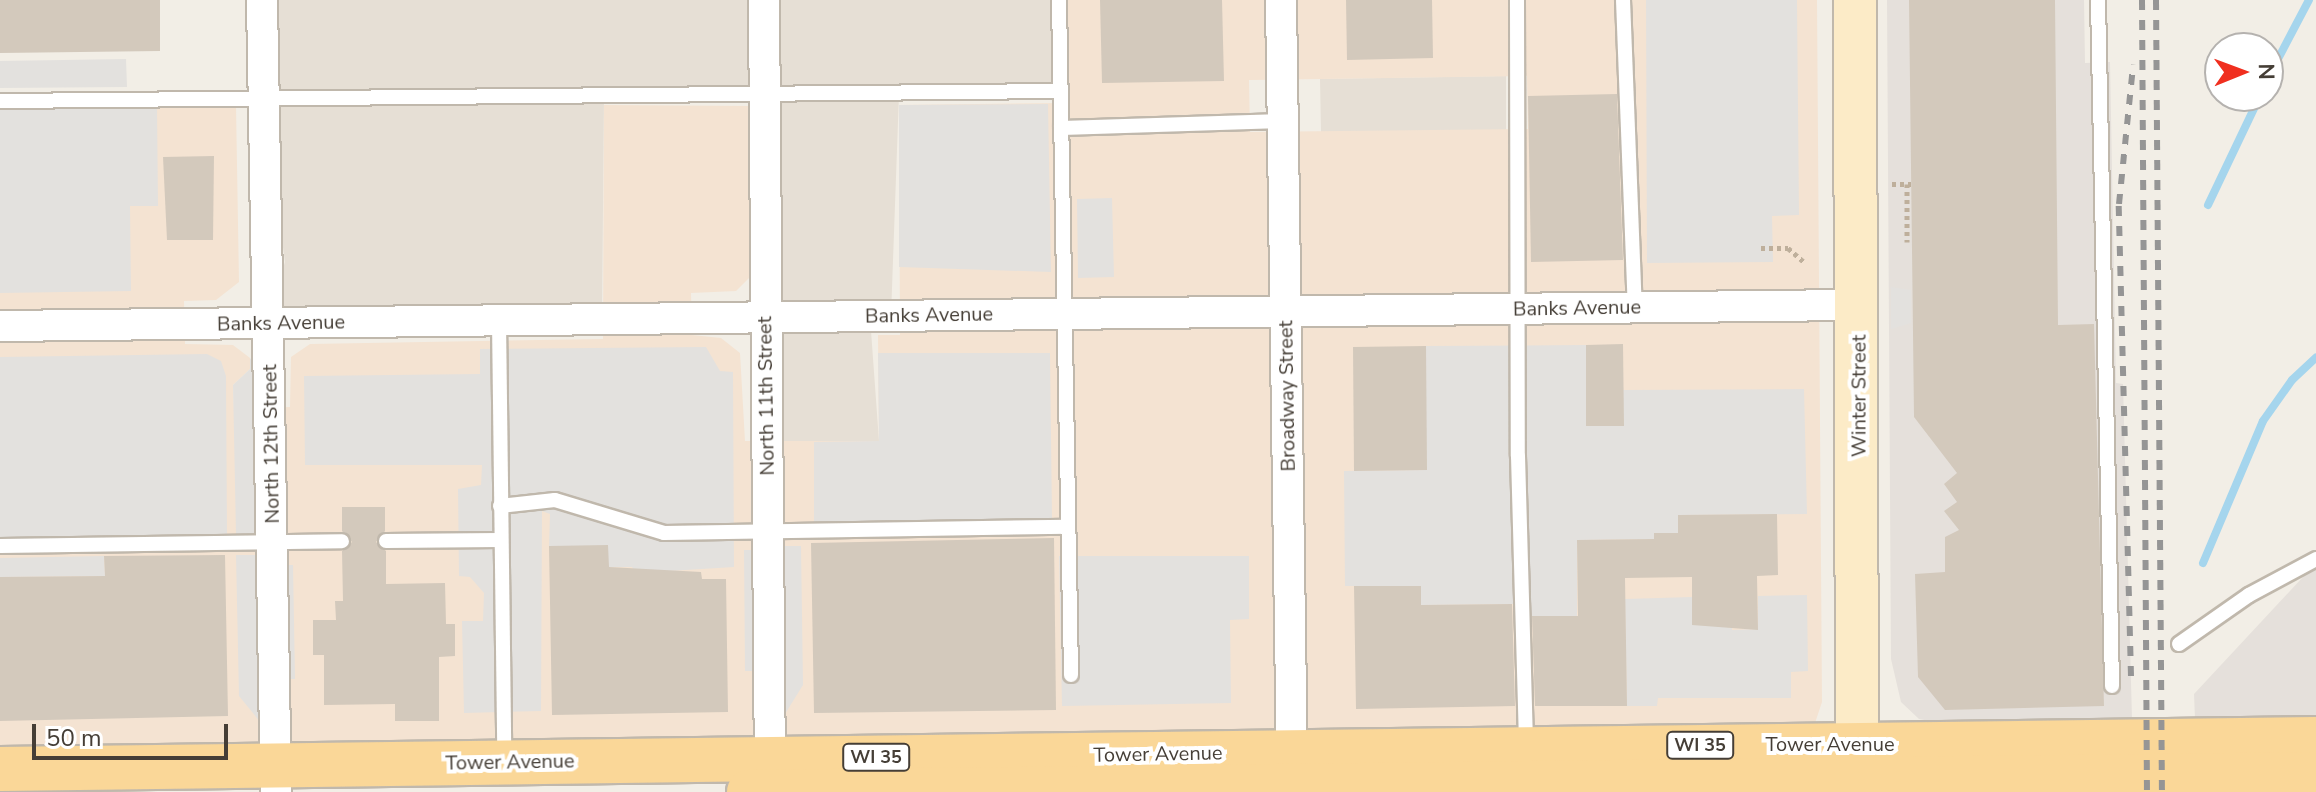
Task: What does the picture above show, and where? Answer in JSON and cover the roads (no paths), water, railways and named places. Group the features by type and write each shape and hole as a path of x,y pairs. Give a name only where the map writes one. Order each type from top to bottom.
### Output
{"main road":[{"name":"Tower Avenue","path":"763,781 1856,771 2316,739"},
{"name":"Tower Avenue","path":"0,769 276,779 504,762 892,791 1292,777 1526,747 1856,771 2106,784 2316,774"}],"street":[{"name":"North 12th Street","path":"262,0 276,779"},
{"name":"North 11th Street","path":"763,781 768,533 764,0"},
{"name":"Broadway Street","path":"1281,0 1292,777"},
{"name":"Winter Street","path":"1855,0 1859,305 1856,771"},
{"name":"Banks Avenue","path":"0,326 1859,305"}],"lane":[{"path":"1059,0 1071,675"},
{"path":"1517,0 1518,308 1526,747"},
{"path":"1623,0 1635,307"},
{"path":"2098,0 2112,686"},
{"path":"0,101 765,97 1060,91"},
{"path":"1061,128 1283,121"},
{"path":"499,320 504,762"},
{"path":"500,506 543,498 643,530 768,533 1068,527"},
{"path":"386,541 500,540"},
{"path":"0,546 342,541"},
{"path":"2179,644 2249,595 2316,559"}],"waterway":[{"path":"2284,48 2309,0"},
{"path":"2208,205 2252,112"},
{"path":"2203,563 2263,421 2292,380 2316,358"}],"railway":[{"path":"2142,0 2147,792"},
{"path":"2156,0 2162,792"},
{"path":"2131,676 2119,204 2133,65"}]}
